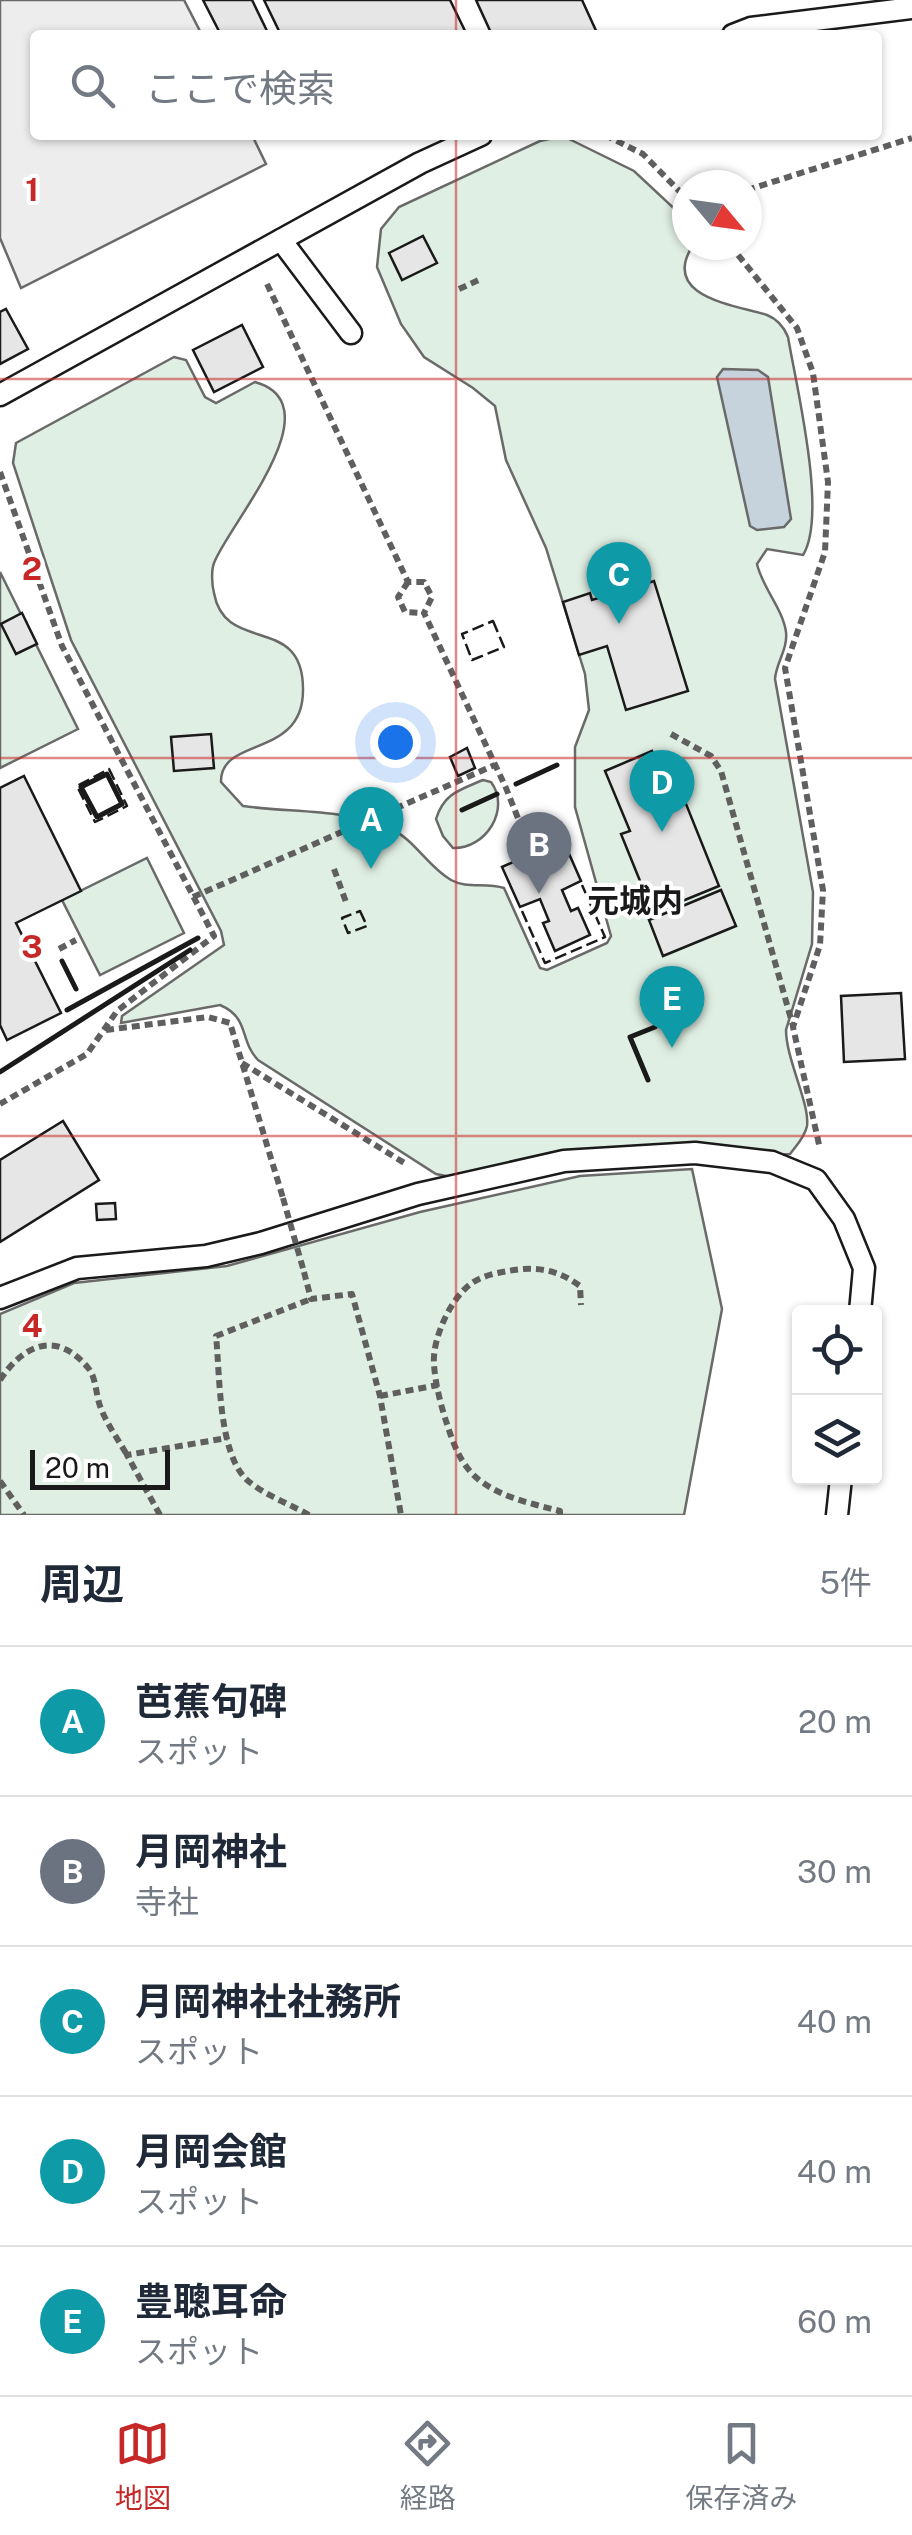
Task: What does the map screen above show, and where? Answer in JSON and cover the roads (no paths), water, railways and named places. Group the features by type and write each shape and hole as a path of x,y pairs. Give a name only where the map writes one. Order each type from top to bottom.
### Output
{"lane":[{"path":"746,30 912,8"},
{"path":"0,395 420,163 470,140"},
{"path":"282,240 352,334"},
{"path":"0,1298 78,1268 206,1256 446,1188 564,1161 695,1153 772,1162 816,1180 844,1219 864,1268 861,1305"},
{"path":"837,1515 841,1485"}],"place":[{"name":"月岡神社社務所","path":"619,624"},
{"name":"月岡会館","path":"662,832"},
{"name":"芭蕉句碑","path":"371,869"},
{"name":"月岡神社","path":"539,894"},
{"name":"豊聰耳命","path":"672,1048"}],"district":[{"name":"元城内","path":"635,901"}]}
